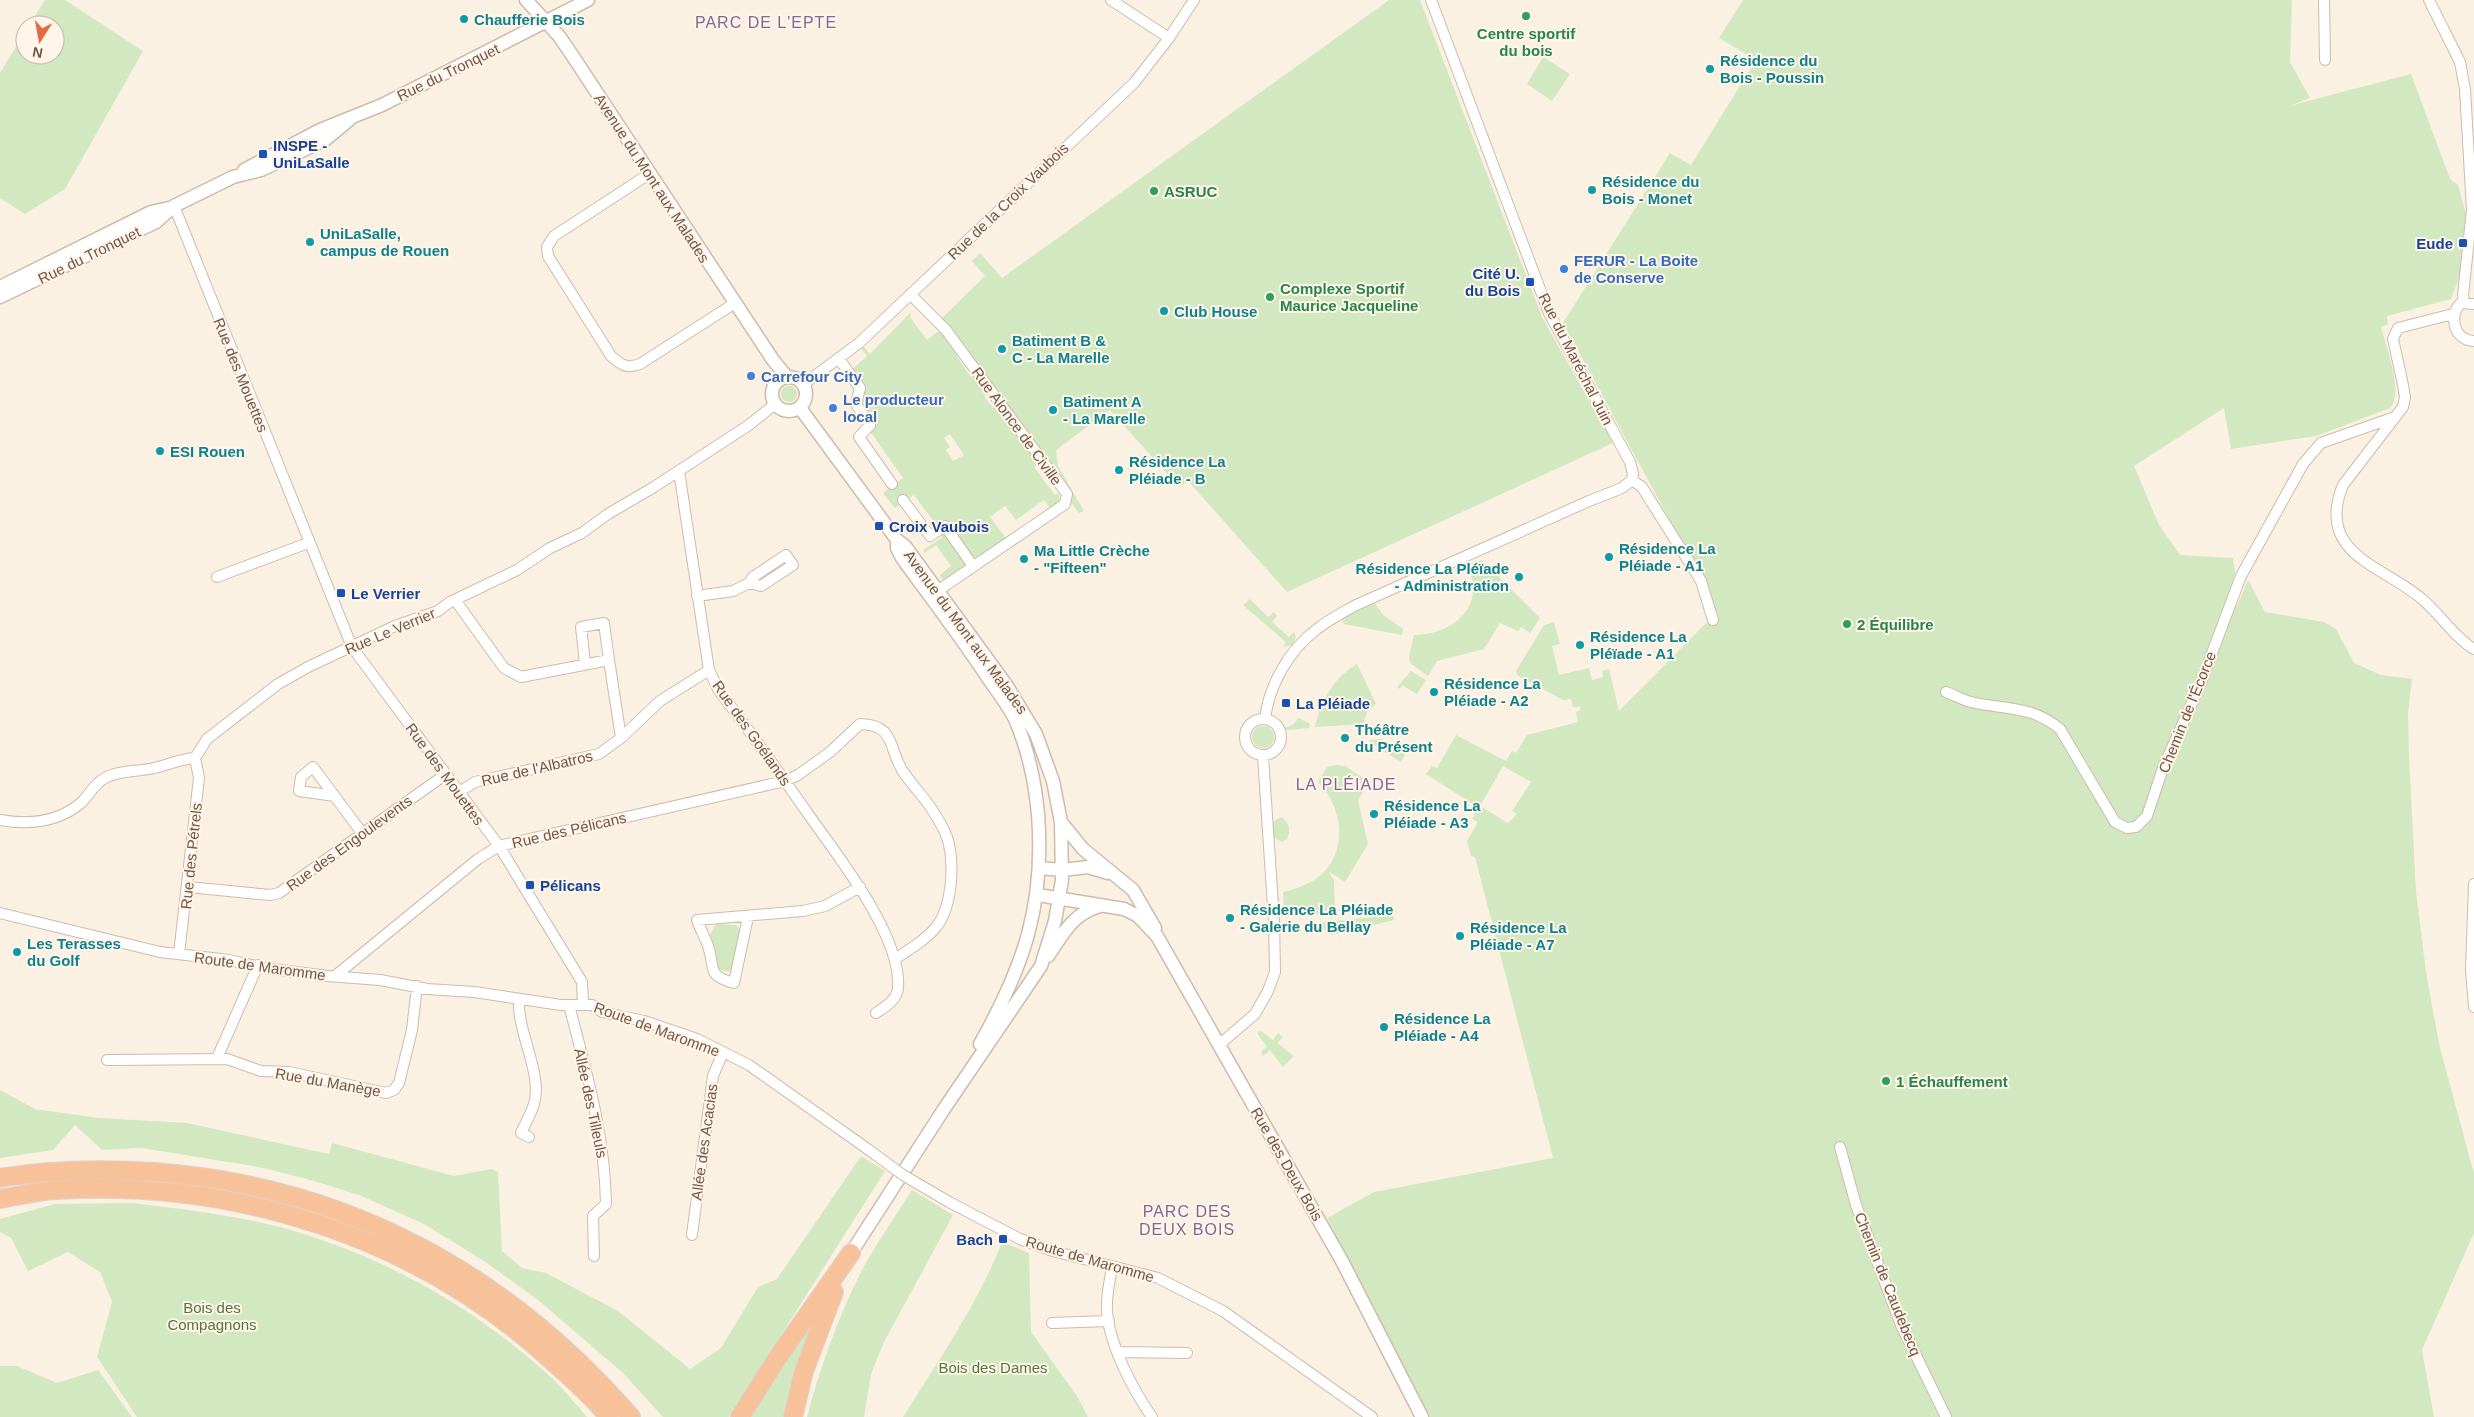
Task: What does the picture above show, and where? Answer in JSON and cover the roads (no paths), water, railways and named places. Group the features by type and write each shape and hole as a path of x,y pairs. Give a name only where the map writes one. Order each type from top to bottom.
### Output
{"highway":[{"path":"0,1178 93,1170 175,1174 260,1187 340,1210 409,1240 471,1275 510,1302 571,1352 632,1417"},
{"path":"0,1199 54,1190 169,1191 255,1205 348,1233 404,1259 484,1305 526,1337 595,1399 609,1417"},
{"path":"740,1417 778,1357 852,1253"},
{"path":"794,1417 804,1371 816,1334 852,1253"}],"street":[{"name":"Avenue du Mont aux Malades","path":"526,0 572,54 772,360 782,379"},
{"name":"Rue du Tronquet","path":"0,287 151,212 174,206 241,173 248,166 320,130 349,120 588,0"},
{"path":"1111,0 1169,38"},
{"name":"Rue de la Croix Vaubois","path":"804,384 839,359 910,295 1134,83 1169,38 1194,0"},
{"name":"Rue du Maréchal Juin","path":"1431,0 1549,313 1630,462 1632,480 1642,488 1696,573 1712,620"},
{"path":"2324,0 2324,60"},
{"path":"2429,0 2460,62 2469,87 2472,210 2462,295 2469,303 2456,308 2453,314 2453,323 2457,331 2469,341 2474,341"},
{"path":"649,174 554,236 547,247 548,256 611,356 620,365 632,367 640,364 735,303"},
{"name":"Rue du Tronquet","path":"0,297 156,222 174,206"},
{"name":"Rue des Mouettes","path":"174,206 308,543 352,647 499,846 582,982 583,1004"},
{"name":"Rue Alonce de Civille","path":"910,295 946,330 1067,494 1065,504 936,592"},
{"path":"2453,314 2398,328 2394,333 2393,339 2405,397 2403,407 2343,485 2338,499 2336,517 2344,543 2353,553 2371,567 2419,596 2474,649"},
{"path":"839,359 860,388 856,404 870,425 859,437 892,484"},
{"path":"795,378 804,384 807,394 800,408 795,411 785,411 775,404 772,390 782,379 795,378"},
{"name":"Rue Le Verrier","path":"194,758 207,739 261,695 308,667 394,626 438,611 455,600 502,578 550,548 582,533 608,514 679,471 749,425 775,404"},
{"name":"Avenue du Mont aux Malades","path":"800,408 897,540 897,548 902,558 936,592 1020,705 1046,758 1061,822 1062,870 1059,898 1041,966 944,1110 852,1253"},
{"name":"Chemin de l'Écorce","path":"1946,692 1969,702 2033,711 2049,720 2060,729 2115,822 2126,828 2136,827 2147,816 2163,768 2200,685 2241,576 2303,464 2321,443 2336,436 2395,417"},
{"name":"Rue des Goélands","path":"679,471 709,670 718,689 860,887 895,959 898,990 889,1005 876,1012"},
{"path":"1265,719 1270,693 1276,680 1291,658 1317,628 1354,606 1589,500 1622,488 1632,480"},
{"path":"903,500 930,536 945,526 973,566"},
{"path":"217,577 308,543"},
{"path":"697,596 733,591 749,583"},
{"name":"Avenue du Mont aux Malades","path":"936,592 1014,718 1028,758 1036,793 1040,842 1038,895 1033,919 1010,988 944,1110"},
{"path":"455,600 504,668 515,675 521,677 585,663 609,660"},
{"path":"585,663 581,626 604,624 621,738"},
{"name":"Rue de l'Albatros","path":"459,792 475,782 599,754 621,738 660,701 709,670"},
{"path":"1265,719 1275,724 1281,739 1273,753 1263,756 1252,752 1244,743 1244,736 1248,726 1253,721 1265,719"},
{"name":"Rue des Pélicans","path":"335,976 478,860 499,846 785,781 798,775 830,752 860,724 874,724 887,734 902,769 936,816 949,843 951,877 947,903 938,924 926,937 895,959"},
{"path":"1220,1044 1255,1014 1268,991 1275,972 1274,921 1263,756"},
{"path":"0,820 26,823 55,818 81,803 98,783 109,776 153,768 182,759 194,758"},
{"name":"Rue des Pétrels","path":"179,954 199,778 194,758"},
{"name":"Rue des Engoulevents","path":"188,887 277,894 446,774"},
{"path":"335,796 362,832"},
{"name":"Rue des Deux Bois","path":"1061,822 1083,849 1138,897 1153,922 1157,936 1342,1261 1421,1417"},
{"name":"Rue des Deux Bois","path":"1039,868 1062,870 1088,867 1115,875"},
{"path":"2474,884 2471,970 2474,1007"},
{"path":"748,917 734,983 720,979 712,971 709,947 696,920 748,917 825,906 860,887"},
{"name":"Rue des Deux Bois","path":"1038,895 1106,904 1131,912 1157,936"},
{"path":"1041,966 1076,917 1085,910 1106,904"},
{"name":"Route de Maromme","path":"0,913 141,948 179,954 335,976 380,980 444,991 498,995 519,1000 569,1005 592,1005 602,1012 644,1021 697,1039 769,1078 903,1175 949,1202 1020,1239 1053,1251 1158,1278 1223,1311 1244,1324 1372,1417"},
{"path":"217,1058 258,966"},
{"name":"Rue du Manège","path":"107,1060 227,1059 261,1071 289,1072 386,1093 394,1090 399,1083 412,1030 417,986"},
{"path":"519,1000 520,1017 535,1088 534,1103 521,1133 529,1137"},
{"name":"Allée des Tilleuls","path":"569,1005 599,1122 606,1171 606,1204 593,1216 592,1221 594,1256"},
{"name":"Allée des Acacias","path":"692,1235 713,1076 723,1052"},
{"name":"Chemin de Caudebecq","path":"1840,1147 1856,1205 1901,1324 1946,1417"},
{"path":"1112,1267 1107,1309 1109,1321 1118,1352 1138,1398 1152,1417"},
{"path":"1052,1323 1109,1321"},
{"path":"1118,1352 1187,1353"},
{"name":"Rue des Deux Bois","path":"1410,1395 1411,1417"},
{"path":"1411,1417 1421,1417"}],"place":[{"name":"Centre sportif du bois","path":"1526,16"},
{"name":"Chaufferie Bois","path":"464,19"},
{"name":"Résidence du Bois - Poussin","path":"1710,69"},
{"name":"INSPE - UniLaSalle","path":"263,154"},
{"name":"Résidence du Bois - Monet","path":"1592,190"},
{"name":"ASRUC","path":"1154,191"},
{"name":"UniLaSalle, campus de Rouen","path":"310,242"},
{"name":"Eude","path":"2463,243"},
{"name":"FERUR - La Boite de Conserve","path":"1564,269"},
{"name":"Cité U. du Bois","path":"1530,282"},
{"name":"Complexe Sportif Maurice Jacqueline","path":"1270,297"},
{"name":"Club House","path":"1164,311"},
{"name":"Batiment B & C - La Marelle","path":"1002,349"},
{"name":"Carrefour City","path":"751,376"},
{"name":"Le producteur local","path":"833,408"},
{"name":"Batiment A - La Marelle","path":"1053,410"},
{"name":"ESI Rouen","path":"160,451"},
{"name":"Résidence La Pléiade - B","path":"1119,470"},
{"name":"Croix Vaubois","path":"879,526"},
{"name":"Résidence La Pléiade - A1","path":"1609,557"},
{"name":"Ma Little Crèche - \"Fifteen\"","path":"1024,559"},
{"name":"Résidence La Pléïade - Administration","path":"1519,577"},
{"name":"Le Verrier","path":"341,593"},
{"name":"2 Équilibre","path":"1847,624"},
{"name":"Résidence La Pléïade - A1","path":"1580,645"},
{"name":"Résidence La Pléiade - A2","path":"1434,692"},
{"name":"La Pléiade","path":"1286,703"},
{"name":"Théâtre du Présent","path":"1345,738"},
{"name":"Résidence La Pléiade - A3","path":"1374,814"},
{"name":"Pélicans","path":"530,885"},
{"name":"Résidence La Pléiade - Galerie du Bellay","path":"1230,918"},
{"name":"Résidence La Pléiade - A7","path":"1460,936"},
{"name":"Les Terasses du Golf","path":"17,952"},
{"name":"Résidence La Pléiade - A4","path":"1384,1027"},
{"name":"1 Échauffement","path":"1886,1081"},
{"name":"Bach","path":"1003,1239"}],"district":[{"name":"PARC DE L'EPTE","path":"766,22"},
{"name":"LA PLÉIADE","path":"1346,784"},
{"name":"PARC DES DEUX BOIS","path":"1187,1220"}],"park label":[{"name":"Bois des Compagnons","path":"212,1316"},
{"name":"Bois des Dames","path":"993,1367"}]}
